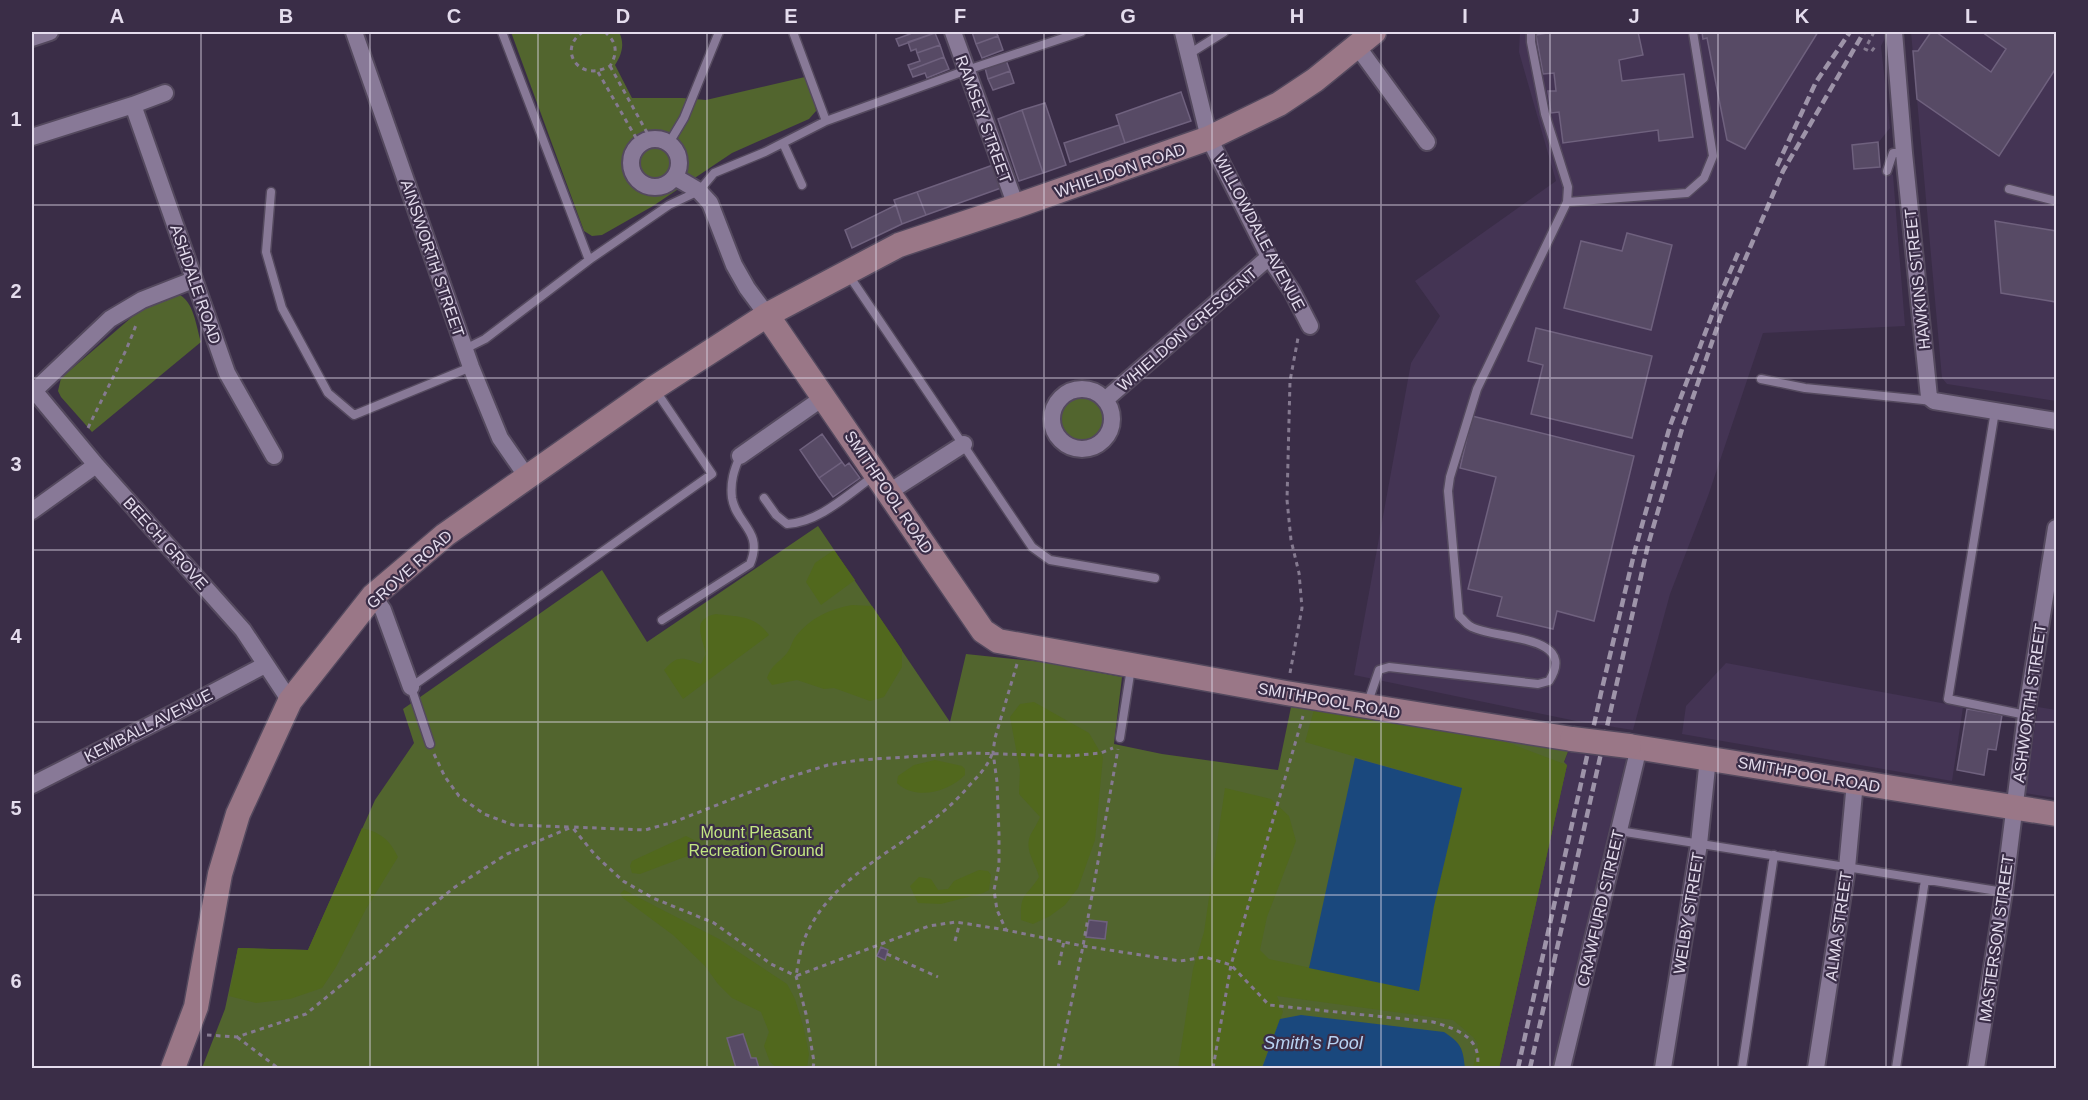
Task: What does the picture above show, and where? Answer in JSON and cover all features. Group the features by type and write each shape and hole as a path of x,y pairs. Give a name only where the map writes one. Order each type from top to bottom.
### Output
{"street":[{"path":"32,38 50,32"},
{"name":"AINSWORTH STREET","path":"354,32 471,367 500,438 527,477"},
{"name":"RAMSEY STREET","path":"953,32 1016,206"},
{"name":"WILLOWDALE AVENUE","path":"1183,32 1209,138 1269,257 1292,291 1310,326"},
{"name":"HAWKINS STREET","path":"1894,32 1929,395 1934,401"},
{"path":"1366,39 1426,142"},
{"name":"WHIELDON ROAD","path":"847,271 899,245 1209,138 1279,104 1366,39"},
{"path":"32,137 165,93"},
{"name":"ASHDALE ROAD","path":"133,105 227,373 274,456"},
{"path":"644,141 669,143 678,153 680,161 675,177 662,187 643,184 636,179 632,171 630,159 644,141"},
{"path":"675,177 699,191 710,203 734,265 747,288 767,315"},
{"name":"WHIELDON CRESCENT","path":"1105,400 1269,257"},
{"name":"GROVE ROAD","path":"173,1068 196,1007 220,874 238,814 290,701 373,596 445,535 654,388 767,315 847,271"},
{"name":"BEECH GROVE","path":"193,280 142,300 110,319 33,390 96,465 243,630 290,701"},
{"name":"SMITHPOOL ROAD","path":"767,315 983,631 998,641 1367,707 1708,758 2056,814"},
{"path":"740,456 824,398"},
{"path":"1934,401 2056,421"},
{"path":"883,483 964,444"},
{"path":"32,511 96,465"},
{"name":"ASHWORTH STREET","path":"2014,808 2026,715 2056,528"},
{"path":"373,596 383,610 411,687"},
{"name":"KEMBALL AVENUE","path":"32,785 265,665"},
{"name":"CRAWFURD STREET","path":"1562,1068 1619,831 1634,747"},
{"name":"WELBY STREET","path":"1664,1068 1699,844 1708,758"},
{"name":"ALMA STREET","path":"1816,1068 1847,868 1855,782"},
{"name":"MASTERSON STREET","path":"1976,1068 2004,892 2014,808"}],"lane":[{"path":"501,32 589,260"},
{"path":"669,143 684,118 720,32"},
{"path":"793,32 826,121"},
{"path":"465,349 485,339 589,260 669,205 699,191 714,173 783,143 826,121 1081,32"},
{"path":"1189,54 1224,32"},
{"path":"1367,707 1379,670 1389,667 1538,684 1550,681 1554,674 1556,664 1552,653 1539,643 1471,627 1459,616 1448,491 1450,477 1477,389 1567,202 1568,187 1545,114 1530,42 1531,32"},
{"path":"1567,202 1687,193 1704,178 1713,156 1693,32"},
{"path":"783,143 802,185"},
{"path":"1887,171 1893,153 1904,153"},
{"path":"2009,189 2056,201"},
{"path":"271,192 266,252 282,308 328,393 354,415 471,367"},
{"path":"847,271 1032,547 1050,560 1155,578"},
{"path":"1761,379 1805,388 1934,401"},
{"path":"430,744 411,687 712,474 654,388"},
{"path":"1995,411 1948,699 2026,715"},
{"path":"662,620 750,564 755,552 753,539 732,498 732,474 740,456"},
{"path":"765,498 776,515 787,525 799,524 883,483"},
{"path":"1119,742 1131,665"},
{"path":"1619,831 2004,892"},
{"path":"1742,1068 1774,855"},
{"path":"1896,1068 1925,880"}],"path":[{"path":"584,32 577,33 572,48 575,62 587,72 598,72 610,66 616,53 615,45 605,32"},
{"path":"1874,32 1865,49 1871,52 1874,46"},
{"path":"610,66 644,141"},
{"path":"598,72 644,141"},
{"path":"80,446 127,350 142,300"},
{"path":"1213,1068 1231,965 1292,759 1302,608 1299,573 1287,500 1290,381 1297,340 1310,326"},
{"path":"1006,930 997,910 994,890 999,865 999,834 997,782 993,752 995,738 1023,645"},
{"path":"430,744 445,777 459,796 484,814 513,825 645,830 674,822 783,779 828,765 859,760 993,752 1069,756 1101,753 1119,742"},
{"path":"1058,1068 1083,946 1119,742"},
{"path":"813,1068 806,1014 796,976 803,942 812,924 821,909 842,885 956,801 985,768 993,752"},
{"path":"572,827 596,856 623,881 652,898 714,923 771,964 796,976 929,926 960,922 1083,946 1180,961 1205,957 1231,965 1269,1005 1433,1022 1458,1029 1472,1042 1479,1058 1477,1068"},
{"path":"185,1036 237,1037 306,1014 367,964 417,917 455,887 507,855 572,827"},
{"path":"955,941 960,922"},
{"path":"1059,965 1064,941"},
{"path":"887,954 938,977"},
{"path":"237,1037 278,1068"}],"shaded area":[{"path":"1520,32 1888,32 1881,46 1890,128 1878,143 1880,167 1893,175 1905,326 1763,333 1708,496 1670,594 1633,730 1576,721 1354,675 1411,363 1440,316 1415,281 1556,181 1519,52"},
{"path":"1911,32 2056,32 2056,401 1947,384 1942,378"},
{"path":"1726,663 1963,707 1952,781 1682,734 1686,706"},
{"path":"2038,707 2056,710 2056,798 2025,793"},
{"path":"1569,749 1626,758 1552,1068 1499,1068 1567,765 1564,763"}],"green space":[{"path":"511,32 619,32 622,49 615,65 632,98 706,100 805,77 815,101 816,111 809,119 732,153 653,206 602,235 592,236 584,231"},
{"path":"178,294 188,302 191,308 201,342 92,432 61,397 58,391 61,378 139,311 167,296"},
{"path":"1082,398 1097,404 1103,419 1097,434 1082,440 1067,434 1061,419 1067,404"},
{"name":"Mount Pleasant Recreation Ground","path":"818,526 950,722 966,654 1043,662 1122,677 1114,744 1162,754 1278,770 1291,707 1569,749 1564,762 1567,765 1499,1068 202,1068 225,1009 238,948 308,950 375,800 414,743 403,709 602,570 647,642"},
{"path":"834,550 855,580 821,605 806,582 815,563"},
{"path":"852,605 872,606 902,650 902,667 884,697 870,701 834,688 824,689 797,680 772,685 767,678 769,673 808,624 821,615"},
{"path":"716,614 752,620 764,628 769,635 683,699 664,670 677,659 701,664 706,654 700,629 701,624 708,616"},
{"path":"1034,702 1089,733 1103,757 1095,840 1078,888 1065,905 1050,916 1033,924 1021,920 1021,911 1025,896 1039,877 1028,844 1040,817 1019,794 1020,770 1010,717 1020,704"},
{"path":"1314,710 1496,738 1567,765 1499,1068 1473,1068 1478,1044 1453,1020 1277,996 1283,1012 1261,1068 1178,1068 1193,969 1204,932 1225,788 1271,799 1289,816 1296,841 1267,917 1260,950 1269,959 1419,991 1434,906 1462,788 1305,742"},
{"path":"935,760 962,766 965,769 965,775 950,786 932,792 913,792 897,783 898,776 914,765"},
{"path":"362,828 384,838 398,857 322,988 290,999 256,1003 229,996 238,948 308,950"},
{"path":"686,836 694,840 695,846 690,855 640,874 632,873 630,866 632,861"},
{"path":"979,870 988,871 991,875 989,890 941,904 918,903 910,886 919,877 931,879 938,890 948,889 954,881"},
{"path":"624,890 719,939 787,984 795,999 804,1029 809,1054 807,1068 777,1068 770,1062 764,1046 769,1032 761,1012 732,998 705,966 673,935 623,898 620,894"}],"water":[{"path":"1355,758 1462,788 1434,906 1419,991 1309,968"},
{"name":"Smith's Pool","path":"1301,1015 1444,1032 1460,1047 1465,1068 1262,1068 1280,1019"}],"building":[{"path":"909,32 935,33 899,46 896,39 910,34"},
{"path":"972,32 996,32 998,36 976,44"},
{"path":"1553,32 1638,32 1643,55 1619,60 1622,81 1684,74 1693,137 1659,141 1658,130 1563,143 1559,112 1551,113 1548,91 1556,91 1554,73 1543,74 1536,35"},
{"path":"1702,32 1818,32 1745,149 1727,140 1707,38 1703,39"},
{"path":"1931,32 1936,32 1991,72 2006,49 1982,32 2056,32 2056,68 1999,156 1917,99 1913,51 1918,51"},
{"path":"935,33 940,45 917,53 916,49 911,51 908,42"},
{"path":"998,36 1003,50 982,58 976,44"},
{"path":"940,45 944,57 910,70 908,65 920,61 917,53"},
{"path":"944,57 949,69 927,78 925,73 913,77 910,70"},
{"path":"1006,60 1010,71 988,79 985,68"},
{"path":"1010,71 1014,83 993,90 988,79"},
{"path":"1181,92 1191,121 1125,143 1116,115"},
{"path":"1045,103 1066,165 1043,173 1022,110"},
{"path":"1022,110 1043,173 1019,181 998,119"},
{"path":"1119,125 1125,143 1070,162 1064,143"},
{"path":"1878,142 1880,167 1854,169 1852,145"},
{"path":"993,165 1001,188 926,215 917,192"},
{"path":"917,192 926,215 902,224 894,200"},
{"path":"896,205 902,224 852,248 845,230"},
{"path":"1995,221 2056,231 2056,302 2001,293"},
{"path":"1627,233 1672,245 1651,330 1564,308 1581,241 1622,251"},
{"path":"1536,328 1652,356 1632,438 1531,414 1543,365 1528,361"},
{"path":"1472,416 1634,456 1594,621 1557,611 1553,629 1497,616 1502,597 1468,589 1496,477 1460,468"},
{"path":"822,434 842,462 819,478 800,450"},
{"path":"842,462 845,466 849,463 860,478 833,497 819,478"},
{"path":"1967,709 2002,715 1996,750 1988,749 1984,775 1957,770"},
{"path":"1089,920 1107,922 1105,939 1086,937"},
{"path":"881,947 888,950 885,960 877,956"},
{"path":"743,1034 751,1058 756,1058 759,1068 736,1068 727,1038"}],"railway":[{"path":"1777,166 1816,82 1850,32"},
{"path":"1530,1068 1648,545 1682,429 1722,313 1783,171 1864,32"},
{"path":"1518,1068 1635,550 1670,426 1738,253"}]}
